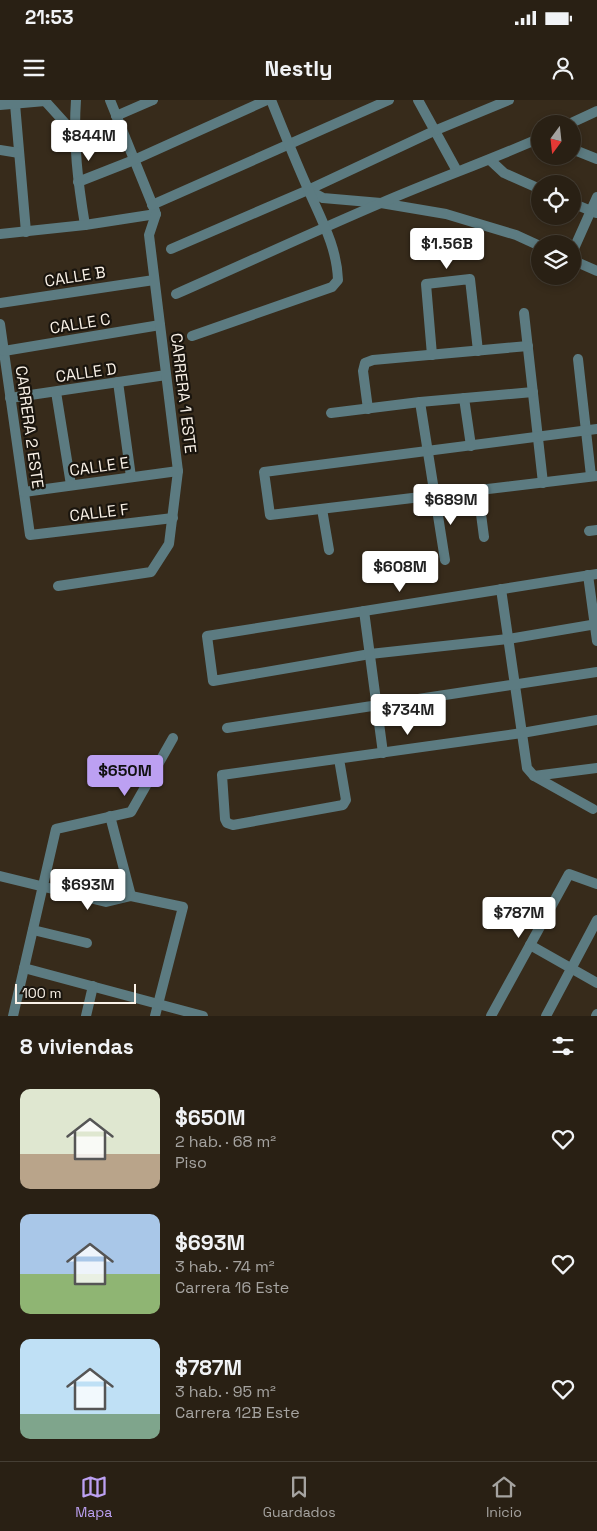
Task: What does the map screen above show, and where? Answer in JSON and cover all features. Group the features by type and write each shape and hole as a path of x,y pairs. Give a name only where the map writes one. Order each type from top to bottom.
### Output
{"street":[{"path":"76,100 74,133 78,182 85,225"},
{"path":"110,100 154,209"},
{"path":"116,116 153,100"},
{"path":"78,182 134,160 269,100 326,228 338,272 338,280 332,287 192,336"},
{"path":"0,234 85,225 154,209 289,143 389,100"},
{"path":"418,100 458,171"},
{"path":"171,250 308,190 434,131 508,100"},
{"path":"0,105 45,101 74,133"},
{"path":"15,104 26,232"},
{"path":"581,118 597,110"},
{"path":"176,294 381,203 531,142"},
{"path":"0,150 19,153"},
{"path":"581,153 597,159"},
{"path":"490,160 504,173 531,185"},
{"path":"308,190 323,198 381,203 446,214 516,235 531,242"},
{"path":"581,237 594,213 597,197"},
{"path":"581,207 594,213"},
{"name":"CARRERA 1 ESTE","path":"58,586 151,572 170,544 178,471 149,236 154,209"},
{"path":"581,264 597,272"},
{"name":"CALLE B","path":"0,303 154,280"},
{"path":"432,354 426,284 470,280 478,351"},
{"path":"524,314 543,483"},
{"name":"CARRERA 2 ESTE","path":"0,324 30,535"},
{"name":"CALLE C","path":"4,351 160,325"},
{"path":"368,408 363,371 365,363 374,360 528,346"},
{"path":"578,359 586,430 594,476 270,515 264,472 538,438 586,430 597,429"},
{"name":"CALLE D","path":"10,398 166,375"},
{"path":"118,382 131,477"},
{"path":"56,392 71,485"},
{"path":"331,413 420,402 533,392"},
{"path":"464,398 471,446"},
{"path":"420,402 445,560"},
{"name":"CALLE E","path":"24,492 178,471"},
{"path":"478,491 484,537"},
{"path":"322,509 329,550"},
{"name":"CALLE F","path":"30,535 173,518"},
{"path":"596,625 508,639 370,654 214,681 207,636 592,575 596,625 597,641"},
{"path":"501,589 526,768 534,776 593,809"},
{"path":"364,611 384,752"},
{"path":"227,728 597,672"},
{"path":"339,759 346,800 343,805 233,825 225,819 222,776 384,752 522,733 597,720"},
{"path":"15,1016 56,829 131,812 173,738"},
{"path":"534,776 597,768"},
{"path":"110,816 130,896"},
{"path":"491,1016 569,874 597,884"},
{"path":"0,878 43,886 106,902 130,896 183,907 156,1016"},
{"path":"546,1016 597,920"},
{"path":"33,930 87,943"},
{"path":"530,944 597,983"},
{"path":"24,968 203,1016"},
{"path":"86,1016 93,986"}]}
